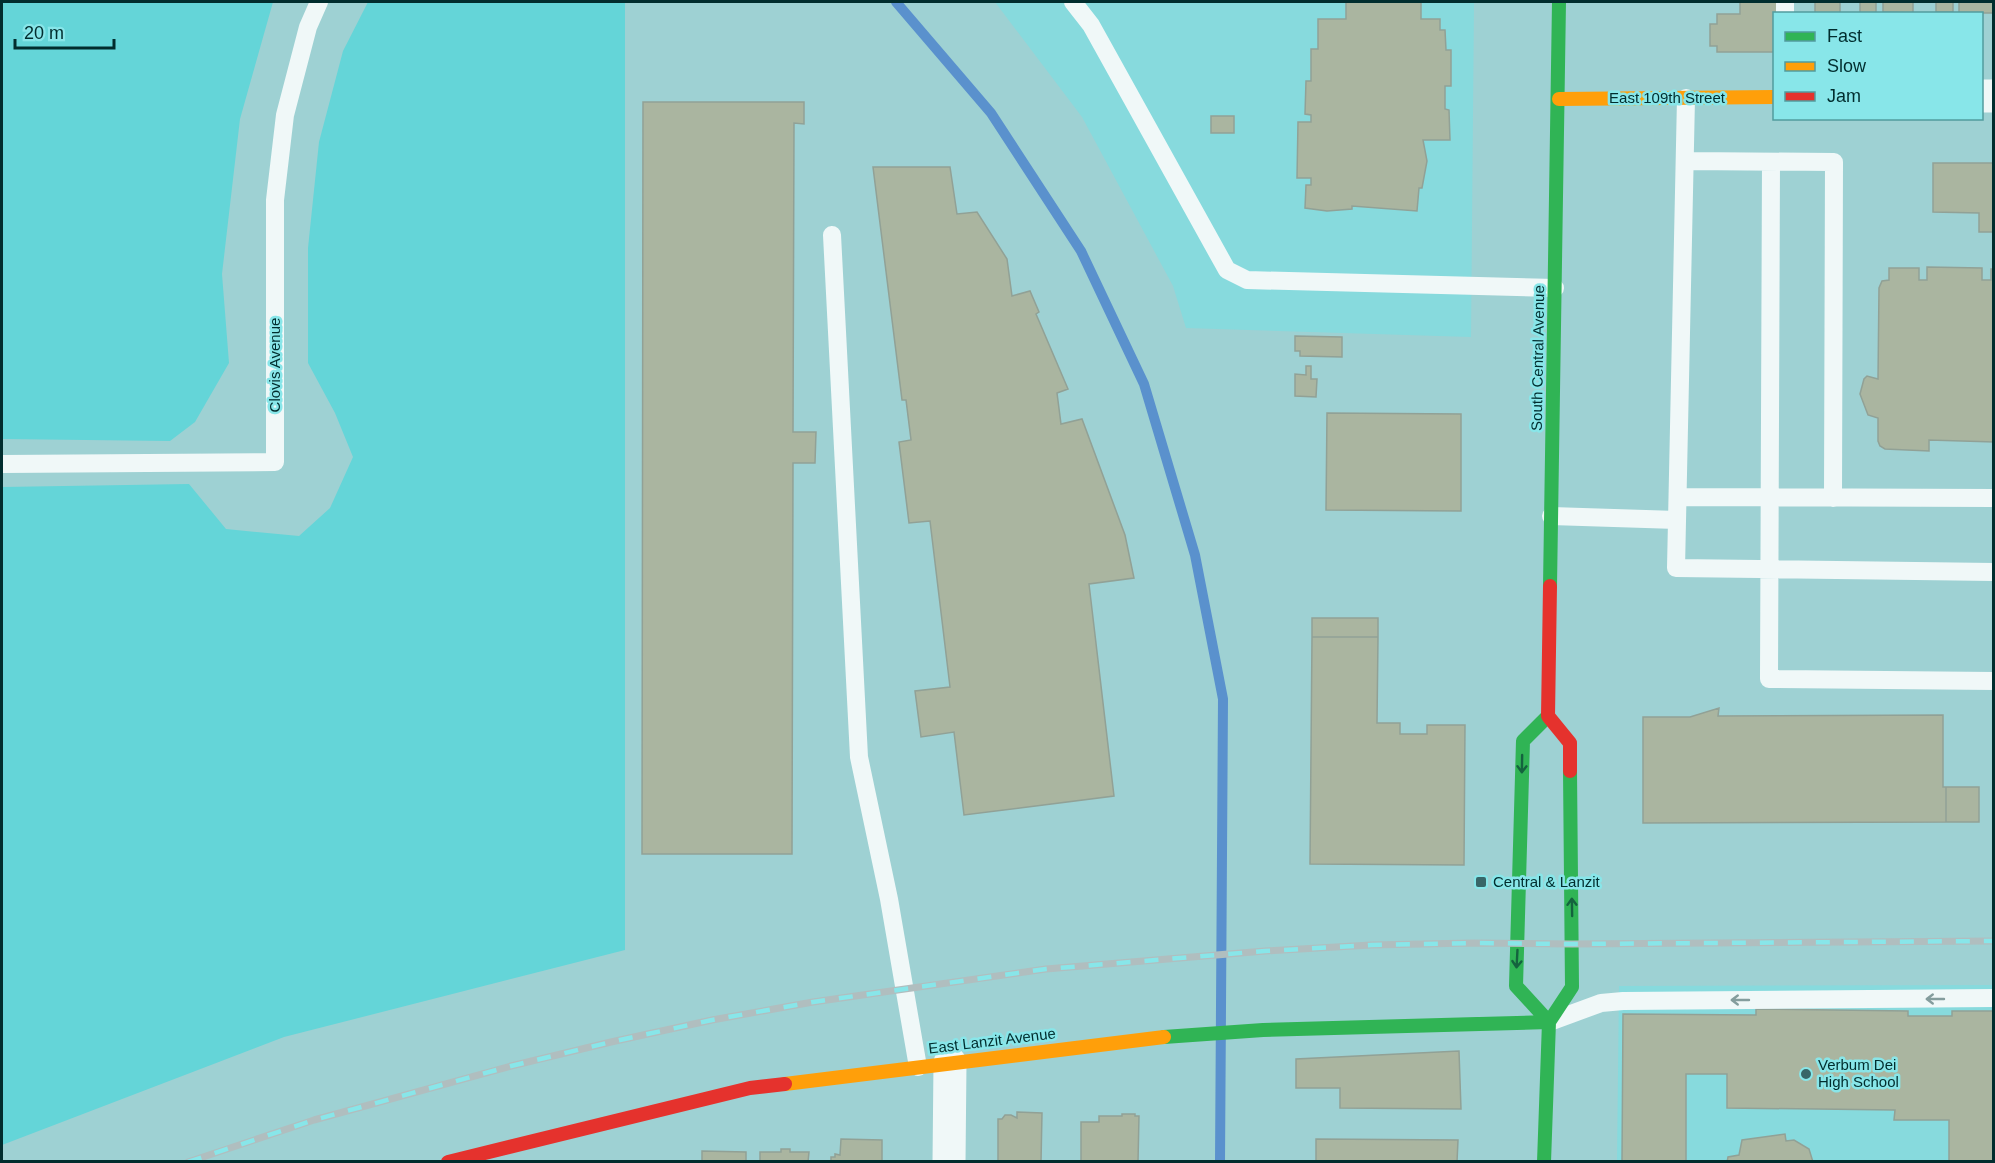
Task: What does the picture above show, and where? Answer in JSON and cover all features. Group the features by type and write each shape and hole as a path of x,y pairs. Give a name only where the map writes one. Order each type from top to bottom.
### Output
{"main road":[{"name":"South Central Avenue","path":"1548,716 1559,2"},
{"name":"East 109th Street","path":"1558,99 1773,97"},
{"path":"1544,1161 1549,1022 1572,987 1570,743 1548,716 1523,741 1516,986 1549,1022"},
{"name":"East Lanzit Avenue","path":"448,1161 750,1088 1182,1035 1263,1030 1549,1022"}],"street":[{"path":"949,1161 950,1063"}],"lane":[{"name":"Clovis Avenue","path":"2,464 275,462 275,200 285,115 308,27 319,2"},
{"path":"1075,3 1091,25 1227,270 1247,280 1555,288"},
{"path":"1686,98 1676,568 1994,573"},
{"path":"1686,161 1834,162 1833,498"},
{"path":"1771,162 1770,678 1994,681"},
{"path":"832,235 859,757 889,899 918,1067"},
{"path":"1678,497 1994,498"},
{"path":"1551,516 1677,520"},
{"path":"1549,1022 1601,1003 1623,1001 1994,998"}],"shaded area":[{"path":"2,2 273,2 240,119 222,274 229,363 195,422 170,441 2,439"},
{"path":"368,2 625,2 625,950 284,1037 2,1145 2,487 189,484 226,529 299,536 330,508 353,457 335,413 308,363 308,248 319,142 343,51"},
{"path":"995,2 1474,2 1471,337 1186,328 1173,286 1082,117"},
{"name":"Verbum Dei High School","path":"1993,985 1993,1161 1617,1162 1619,986"}],"building":[{"path":"1346,2 1421,2 1421,19 1440,19 1440,30 1445,30 1446,50 1451,50 1451,86 1445,86 1445,109 1449,110 1450,140 1423,140 1427,161 1422,188 1419,188 1417,211 1352,206 1352,209 1327,211 1305,208 1306,185 1311,185 1311,178 1297,178 1298,122 1311,122 1311,115 1305,114 1306,81 1311,81 1311,49 1318,49 1318,19 1346,19"},
{"path":"1740,2 1778,2 1778,12 1773,12 1773,52 1717,52 1717,46 1710,46 1710,24 1717,24 1717,14 1740,14"},
{"path":"1815,2 1840,2 1840,12 1815,12"},
{"path":"1860,2 1876,2 1876,12 1860,12"},
{"path":"1883,2 1913,2 1913,12 1883,12"},
{"path":"1936,2 1953,2 1953,12 1936,12"},
{"path":"1959,2 1993,2 1993,13 1959,12"},
{"path":"643,102 804,102 804,124 794,123 793,432 816,432 815,463 793,463 792,854 642,854"},
{"path":"1211,116 1234,116 1234,133 1211,133"},
{"path":"1933,163 1994,163 1994,232 1979,232 1979,213 1933,212"},
{"path":"873,167 950,167 957,214 977,212 1007,259 1012,296 1030,291 1039,312 1036,314 1068,389 1057,393 1061,424 1082,419 1125,535 1134,578 1089,584 1114,796 964,815 954,732 921,737 915,691 950,687 930,521 909,523 899,442 911,440 906,400 902,400"},
{"path":"1927,267 1982,268 1982,280 1991,280 1991,269 1994,269 1994,442 1929,440 1929,451 1885,449 1878,441 1878,418 1868,415 1860,394 1867,376 1878,379 1879,288 1882,281 1889,280 1889,268 1919,268 1919,280 1927,280"},
{"path":"1295,336 1342,337 1342,357 1300,356 1300,351 1295,351"},
{"path":"1306,366 1311,366 1311,379 1317,379 1316,397 1295,396 1295,374 1306,375"},
{"path":"1327,413 1461,414 1461,511 1326,510"},
{"path":"1312,618 1378,618 1378,637 1312,637"},
{"path":"1312,637 1378,637 1377,723 1400,723 1400,734 1427,734 1427,725 1465,725 1464,865 1310,864"},
{"path":"1719,708 1718,716 1943,715 1943,787 1946,787 1946,822 1643,823 1643,717 1690,717"},
{"path":"1946,787 1979,787 1979,822 1946,822"},
{"name":"Verbum Dei High School","path":"1756,1009 1908,1011 1908,1016 1952,1016 1952,1011 1994,1011 1994,1162 1934,1162 1949,1161 1949,1120 1894,1120 1895,1110 1727,1108 1727,1074 1686,1074 1686,1162 1622,1162 1623,1014 1756,1015"},
{"path":"1459,1051 1461,1109 1340,1108 1340,1088 1296,1088 1296,1059"},
{"path":"1017,1112 1042,1113 1041,1162 998,1162 998,1119 1002,1119 1005,1115 1017,1118"},
{"path":"1122,1114 1139,1116 1138,1162 1081,1162 1081,1122 1099,1122 1099,1116 1122,1116"},
{"path":"1785,1134 1786,1141 1794,1140 1809,1149 1813,1162 1727,1162 1728,1157 1739,1155 1742,1140"},
{"path":"841,1139 882,1140 882,1162 831,1162 831,1157 835,1157 835,1154 840,1155"},
{"path":"1316,1139 1458,1140 1457,1162 1316,1162"},
{"path":"781,1149 790,1149 790,1152 809,1152 808,1162 760,1162 760,1152 781,1152"},
{"path":"702,1151 746,1152 746,1162 702,1162"}],"waterway":[{"path":"896,2 991,113 1081,251 1144,384 1195,555 1223,699 1220,1162"}],"railway":[{"path":"188,1162 314,1120 511,1066 611,1042 712,1020 813,1002 1046,969 1265,951 1371,945 1994,941"}],"traffic: fast":[{"path":"1550,586 1559,2"},
{"path":"1548,716 1523,741 1516,986 1549,1022"},
{"path":"1544,1162 1549,1022 1572,987 1570,771"},
{"path":"1164,1037 1263,1030 1549,1022"}],"traffic: slow":[{"path":"1559,99 1773,97"},
{"path":"785,1084 1164,1037"}],"traffic: jam":[{"path":"1550,586 1548,716 1570,743 1570,771"},
{"path":"448,1162 750,1088 785,1084"}],"place":[{"name":"Central & Lanzit","path":"1481,882"},
{"name":"Verbum Dei High School","path":"1806,1074"}]}
